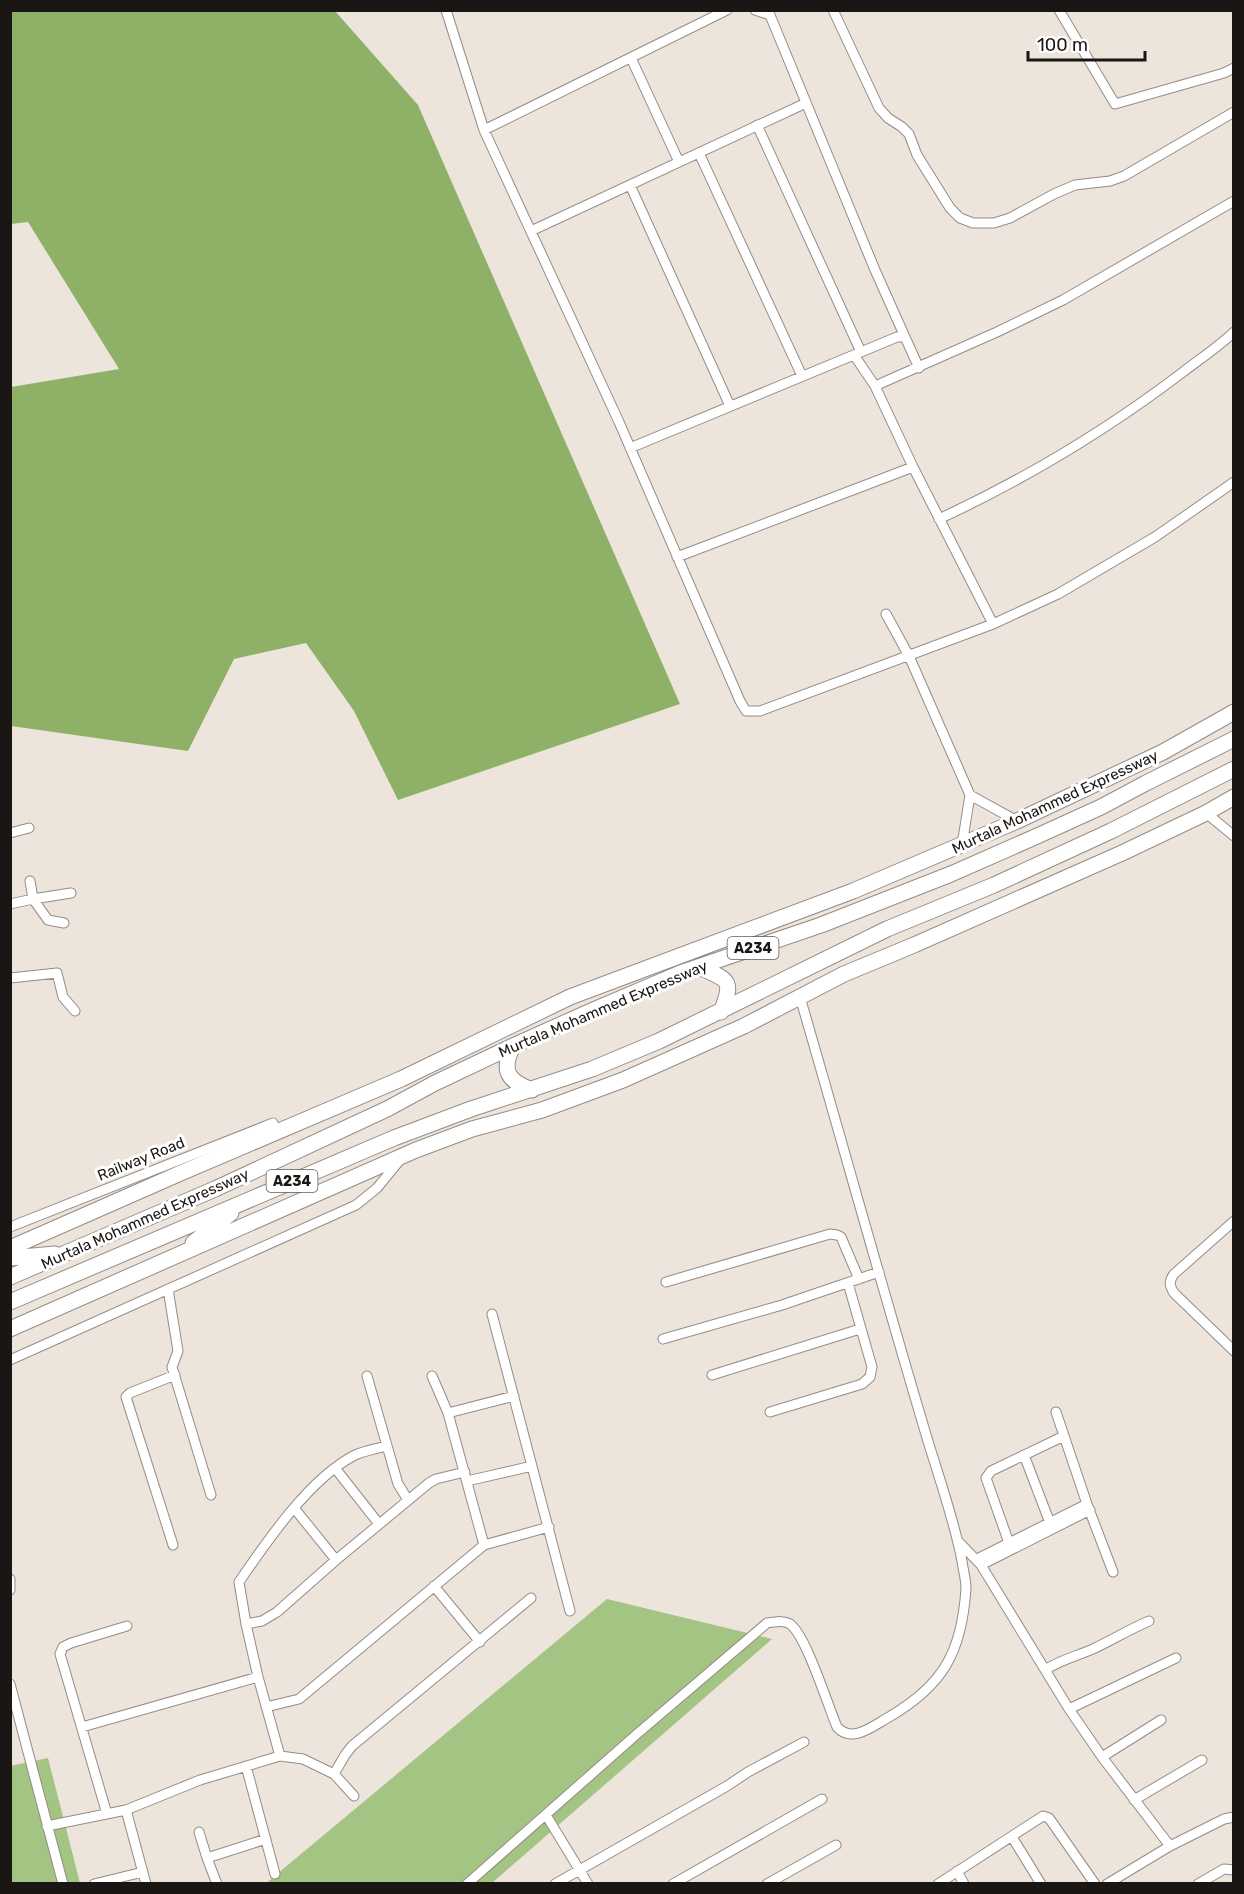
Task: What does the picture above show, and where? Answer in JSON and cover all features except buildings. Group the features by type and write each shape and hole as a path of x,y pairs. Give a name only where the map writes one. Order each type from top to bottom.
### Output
{"highway":[{"name":"Murtala Mohammed Expressway","path":"10,1248 401,1079 577,994 794,914 1017,821 1153,757 1233,712"},
{"name":"Murtala Mohammed Expressway","path":"10,1277 215,1189 387,1109 513,1046 683,972 821,925 951,873 1101,807 1233,739"},
{"name":"Murtala Mohammed Expressway","path":"10,1302 393,1138 592,1069 659,1041 887,928 994,885 1111,831 1233,769"},
{"path":"10,1329 404,1155 472,1129 542,1110 623,1080 723,1035 844,975 1047,887 1206,813 1233,797"},
{"path":"699,967 722,976 727,982 729,992 721,1012"},
{"path":"513,1046 507,1059 506,1069 516,1084 532,1090"},
{"path":"404,1155 427,1125"},
{"path":"174,1257 249,1199"},
{"path":"10,1258 70,1253"}],"street":[{"path":"446,10 484,130 630,448 746,711 760,711 909,656 993,624 1058,594 1155,537 1233,482"},
{"path":"484,130 727,10"},
{"path":"755,10 770,15 875,270 920,368"},
{"path":"833,10 879,108 909,134 917,155 950,207 960,218 973,223 994,223 1010,218 1075,185 1110,181 1124,176 1233,112"},
{"path":"1059,10 1114,104 1224,73 1233,68"},
{"path":"630,58 679,162"},
{"path":"531,231 806,103"},
{"path":"758,125 857,354 993,624"},
{"path":"699,153 802,376"},
{"path":"630,185 730,406"},
{"path":"875,386 920,368 1063,300 1233,201"},
{"path":"939,519 995,493 1057,458 1144,402 1233,332"},
{"path":"630,448 897,337 905,337"},
{"path":"678,557 913,467"},
{"path":"886,614 909,656 970,795 962,845"},
{"path":"970,795 1017,821"},
{"path":"1206,813 1233,836"},
{"path":"10,833 29,828"},
{"path":"30,881 33,899 48,920 64,923"},
{"path":"10,904 71,893"},
{"path":"10,978 57,973 63,997 75,1011"},
{"path":"467,1884 767,1623 783,1621 793,1626 802,1640 837,1727 843,1733 851,1735 862,1732 899,1711 924,1693 946,1668 961,1629 966,1585 958,1540 908,1376 800,997"},
{"name":"Railway Road","path":"10,1227 273,1123 277,1132"},
{"path":"10,1360 356,1205 376,1188 404,1155"},
{"path":"1233,1221 1170,1280 1170,1287 1174,1293 1233,1351"},
{"path":"666,1282 831,1234 841,1238 859,1279"},
{"path":"663,1339 782,1305 879,1272"},
{"path":"770,1412 862,1384 870,1377 872,1367 848,1283"},
{"path":"168,1289 178,1351 172,1367 211,1495"},
{"path":"492,1314 570,1611"},
{"path":"712,1375 860,1329"},
{"path":"173,1545 126,1397 130,1393 175,1376"},
{"path":"367,1376 398,1484 408,1500"},
{"path":"432,1376 448,1413 484,1545"},
{"path":"448,1413 514,1396"},
{"path":"1056,1412 1113,1572"},
{"path":"1009,1543 986,1478 991,1471 1064,1436"},
{"path":"280,1756 258,1677 239,1582 294,1508 314,1486 334,1468 357,1454 386,1446"},
{"path":"1024,1455 1050,1523"},
{"path":"246,1624 262,1621 276,1612 436,1479 532,1466"},
{"path":"334,1468 380,1524"},
{"path":"979,1562 1088,1507"},
{"path":"979,1562 1009,1543 1088,1507"},
{"path":"294,1508 336,1560"},
{"path":"266,1707 299,1699 484,1545 549,1527"},
{"path":"958,1540 979,1562 1069,1709 1102,1757 1170,1846"},
{"path":"10,1579 10,1590"},
{"path":"434,1587 480,1642"},
{"path":"334,1774 352,1746 531,1598"},
{"path":"1045,1670 1149,1621"},
{"path":"107,1814 60,1654 63,1647 71,1643 127,1626"},
{"path":"1069,1709 1176,1658"},
{"path":"82,1727 258,1677"},
{"path":"10,1684 63,1884"},
{"path":"1102,1757 1161,1720"},
{"path":"555,1884 804,1742"},
{"path":"47,1826 126,1810 200,1780 280,1756 303,1760 334,1774 354,1796"},
{"path":"1134,1800 1202,1760"},
{"path":"246,1766 275,1874"},
{"path":"673,1884 822,1799"},
{"path":"126,1810 146,1884"},
{"path":"546,1815 588,1884"},
{"path":"938,1884 1043,1816 1049,1818 1095,1884"},
{"path":"1108,1883 1170,1846 1224,1819 1233,1817"},
{"path":"199,1832 217,1884"},
{"path":"1012,1837 1041,1884"},
{"path":"207,1858 266,1839"},
{"path":"767,1884 836,1845"},
{"path":"1198,1884 1224,1869 1233,1870"},
{"path":"957,1871 964,1884"},
{"path":"94,1884 143,1872"}],"green space":[{"path":"11,10 335,11 418,105 680,704 398,800 354,711 306,643 234,659 188,751 11,726 11,387 119,369 28,222 11,224"},
{"path":"607,1599 772,1639 492,1883 265,1884"},
{"path":"48,1758 80,1883 11,1883 10,1766"}]}
